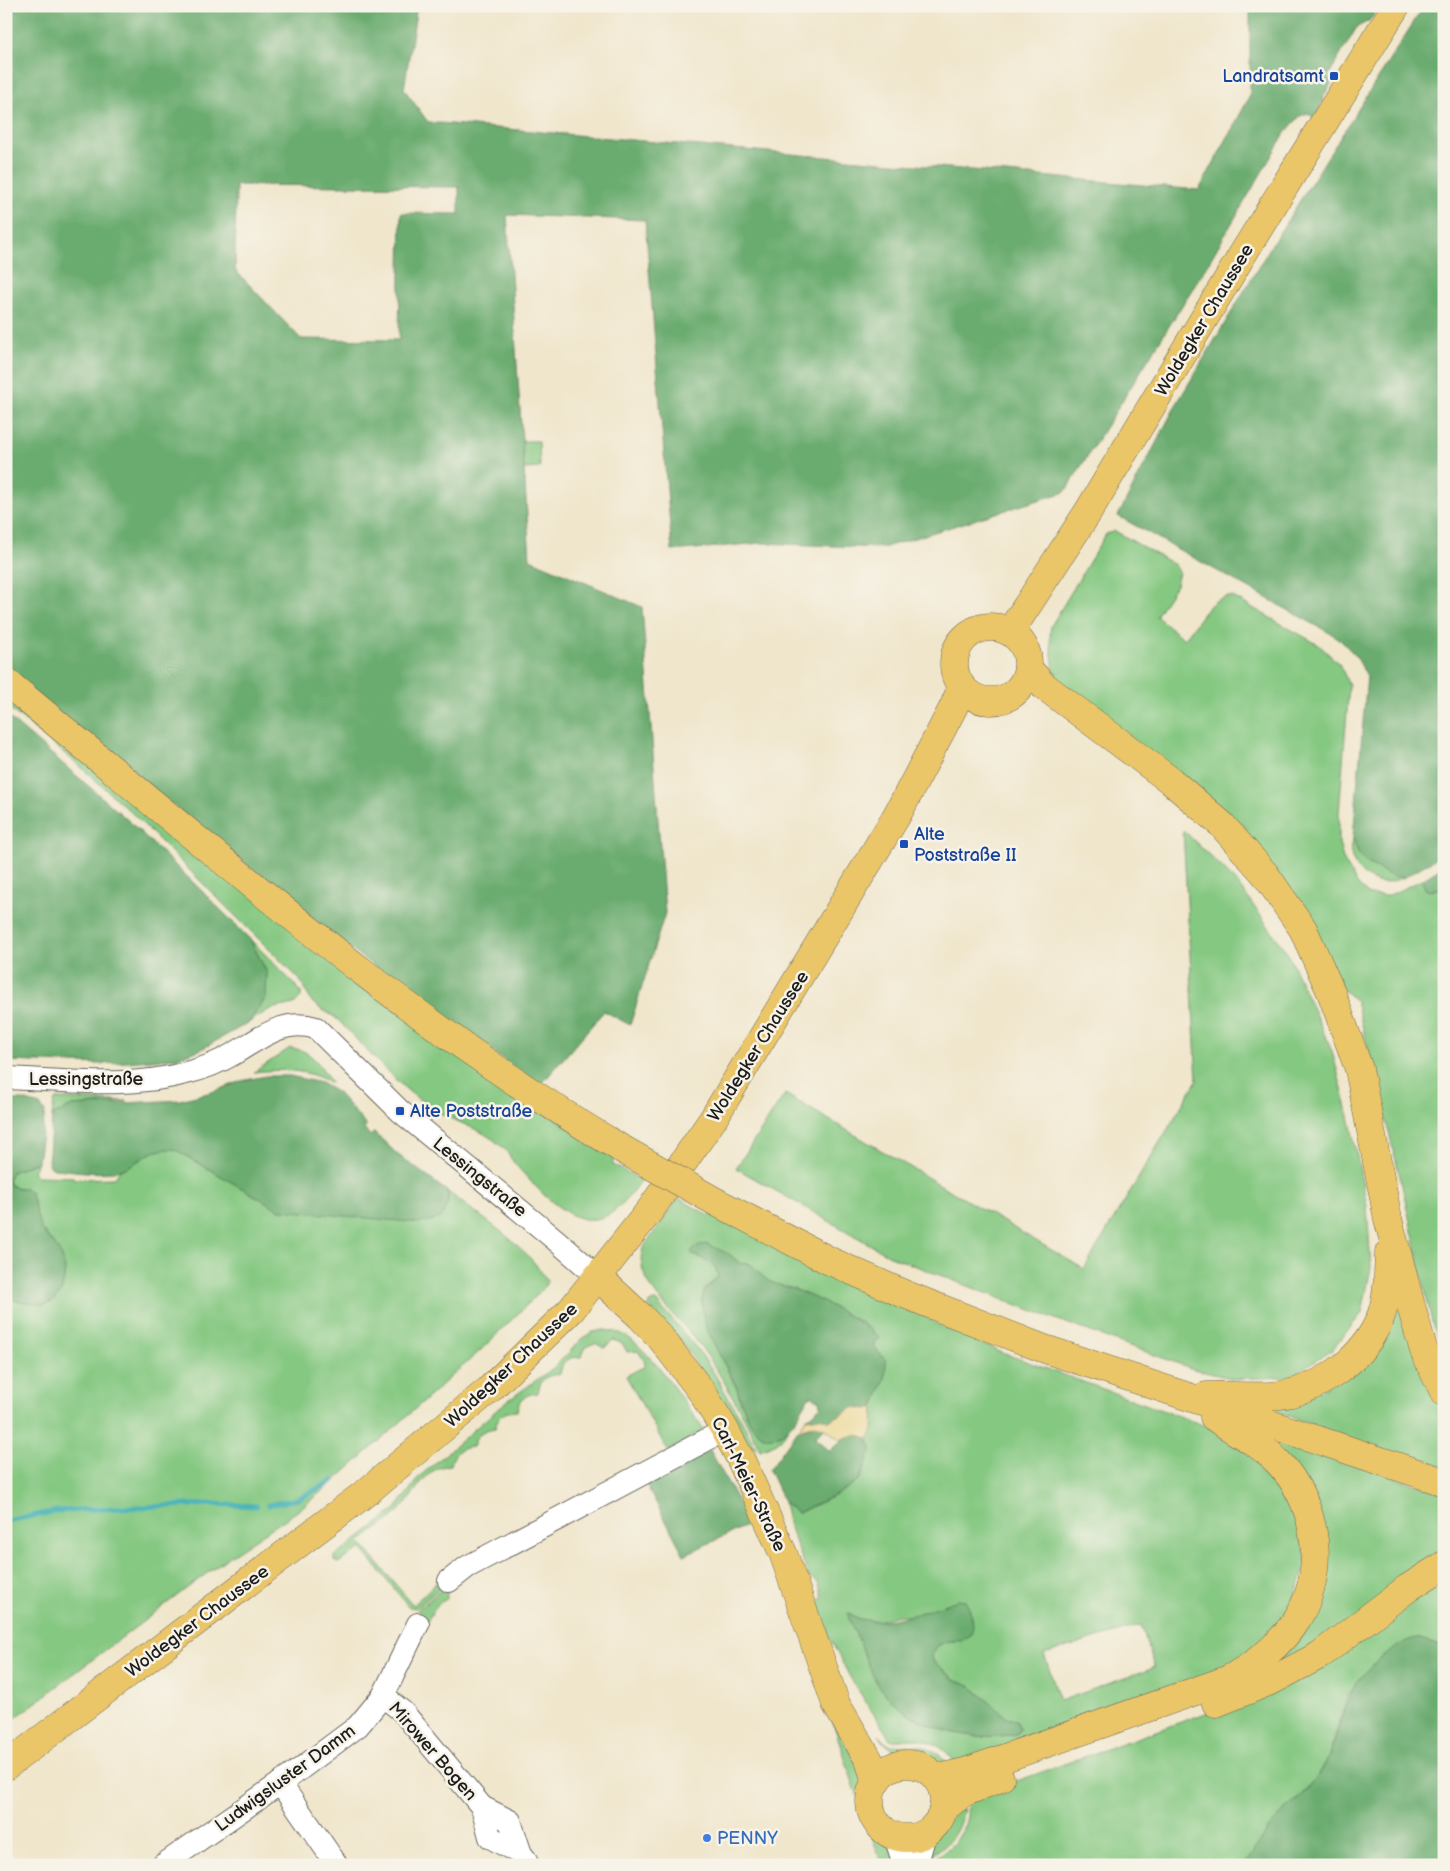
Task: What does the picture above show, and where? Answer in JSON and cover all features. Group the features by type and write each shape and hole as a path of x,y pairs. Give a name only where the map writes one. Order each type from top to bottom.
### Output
{"main road":[{"name":"Woldegker Chaussee","path":"1010,632 1088,512 1244,252 1396,6"},
{"path":"989,627 1010,632 1020,641 1026,651 1028,670 1019,688 1012,695 995,701 973,694 955,669 955,657 960,644 977,630 989,627"},
{"path":"1028,670 1044,686 1171,781 1221,824 1265,874 1303,929 1331,992 1359,1069 1388,1219 1424,1351 1444,1392"},
{"path":"6,682 290,914 453,1039 528,1091 622,1149 718,1204 830,1261 904,1294 1042,1348 1184,1397 1444,1482"},
{"name":"Woldegker Chaussee","path":"6,1766 368,1491 491,1388 548,1334 598,1277 651,1209 713,1120 898,815 968,718 973,694"},
{"path":"1012,695 1034,701 1135,755"},
{"path":"1184,1397 1271,1396 1298,1392 1337,1372 1354,1357 1369,1337 1381,1315 1388,1288 1388,1219"},
{"name":"Carl-Meier-Straße","path":"598,1277 640,1316 660,1338 702,1392 725,1430 748,1473 783,1552 826,1668 836,1704 869,1760 876,1782"},
{"path":"934,1776 943,1791 943,1809 937,1824 925,1834 910,1838 895,1836 882,1829 873,1814 871,1798 876,1782 886,1771 900,1765 915,1765 934,1776 943,1777 968,1771 1227,1680 1248,1668 1272,1650 1294,1624 1308,1598 1315,1563 1314,1531 1307,1505 1295,1482 1261,1446 1184,1397"},
{"path":"943,1809 975,1787 1214,1704 1276,1680 1320,1655 1408,1588 1444,1565"},
{"name":"Carl-Meier-Straße","path":"826,1668 839,1683 884,1752 900,1765"}],"street":[{"name":"Lessingstraße","path":"6,1078 112,1081 154,1079 184,1074 211,1066 278,1028 291,1024 304,1024 316,1028 400,1111 598,1277"},
{"path":"449,1581 476,1562 725,1430"},
{"name":"Ludwigsluster Damm","path":"163,1865 347,1736 370,1714 383,1696 418,1624"},
{"name":"Mirower Bogen","path":"383,1696 403,1712 482,1807 510,1821 526,1859"},
{"path":"280,1783 337,1865"},
{"path":"920,1865 925,1834"},
{"path":"895,1836 904,1865"}],"green space":[{"path":"6,6 417,6 404,89 428,122 1199,190 1250,96 1250,6 1382,6 1369,21 1357,27 1328,76 1331,84 1323,98 1316,120 1308,113 1300,116 1285,133 1203,272 1065,492 882,548 761,543 672,551 645,220 507,215 530,559 642,607 665,913 630,1025 604,1011 540,1086 353,951 6,670","holes":["236,185 459,187 459,214 401,213 399,340 301,339 235,270"]},
{"path":"1424,6 1444,6 1444,853 1405,877 1393,877 1364,861 1358,853 1353,837 1367,676 1356,656 1337,637 1118,516 1176,405 1271,246"},
{"path":"522,441 539,441 540,468 524,469"},
{"path":"1115,531 1175,565 1179,572 1176,585 1156,616 1184,639 1211,605 1225,597 1233,597 1319,645 1340,665 1349,685 1339,814 1339,843 1343,859 1358,885 1369,895 1387,896 1422,880 1425,889 1430,891 1444,887 1444,1348 1433,1327 1401,1181 1356,1001 1341,988 1286,889 1051,685 1053,664 1050,641 1051,626 1106,534"},
{"path":"6,693 615,1158 612,1164 641,1180 630,1195 618,1208 603,1217 585,1219 575,1217 556,1205 529,1180 505,1150 493,1139 437,1112 416,1097 392,1076 338,1020 313,1003 300,980 134,815 80,766 6,706"},
{"path":"6,715 128,820 250,939 267,973 266,998 248,1023 200,1050 175,1058 103,1064 6,1061"},
{"path":"1183,830 1235,880 1288,954 1332,1051 1349,1116 1367,1206 1371,1267 1362,1313 1332,1350 1290,1377 1234,1379 1193,1369 890,1256 736,1168 785,1094 1084,1269 1197,1080"},
{"path":"1353,837 1358,853 1393,876 1405,877 1388,883 1380,883 1368,878 1358,869 1352,858"},
{"path":"1444,866 1444,887 1430,891 1425,889 1422,880"},
{"path":"250,939 295,985 301,992 301,997 294,1004 270,1009 248,1023 266,998 267,973"},
{"path":"290,1048 310,1055 320,1065 331,1083 313,1075 294,1071 254,1072"},
{"path":"266,1076 290,1076 321,1083 338,1093 367,1126 364,1129 371,1136 374,1132 397,1154 448,1192 448,1202 441,1218 419,1223 280,1210 174,1149 157,1151 128,1167 114,1172 97,1173 54,1169 48,1165 52,1116 72,1106 180,1100 216,1091 241,1081"},
{"path":"56,1099 127,1101 72,1106 52,1116"},
{"path":"6,1100 23,1100 40,1105 45,1112 38,1162 12,1172 8,1180 12,1186 30,1191 41,1229 62,1256 65,1269 61,1293 52,1302 44,1305 6,1299"},
{"path":"158,1149 174,1149 280,1210 448,1202 448,1192 502,1232 528,1255 547,1281 546,1286 481,1350 338,1478 296,1512 227,1558 6,1725 6,1299 44,1304 52,1302 61,1293 62,1256 41,1229 36,1217 34,1202 25,1188 14,1187 10,1185 8,1180 12,1172 38,1162 33,1171 36,1176 73,1177 76,1179 115,1178 120,1170"},
{"path":"678,1198 710,1216 713,1212 900,1301 939,1325 1000,1352 1217,1430 1290,1487 1307,1563 1287,1621 1242,1663 955,1763 947,1753 930,1742 917,1739 890,1739 851,1679 830,1639 817,1603 823,1597 818,1582 809,1577 788,1523 784,1502 798,1513 838,1494 860,1479 872,1448 868,1439 873,1430 874,1407 885,1378 886,1361 874,1347 874,1341 880,1338 861,1322 794,1289 771,1283 748,1263 741,1264 729,1254 693,1255 712,1264 717,1271 718,1276 704,1290 702,1301 706,1323 737,1389 741,1404 779,1434 789,1429 777,1443 760,1450 732,1396 708,1357 651,1287 641,1263 643,1248","holes":["849,1613 867,1621 882,1620 901,1615 908,1616 961,1641 948,1642 938,1646 932,1654 933,1661 954,1679 968,1684 1007,1717 1017,1722 1020,1729 1016,1734 999,1736 965,1735 932,1726 902,1709 884,1693 876,1680 852,1625","1141,1625 1155,1667 1060,1701 1044,1654"]},
{"path":"707,1244 729,1254 740,1264 753,1267 771,1282 828,1304 861,1323 880,1338 874,1341 874,1347 886,1361 885,1378 874,1407 867,1409 855,1407 829,1421 820,1417 806,1419 821,1406 820,1401 812,1396 808,1398 789,1428 782,1433 775,1437 767,1437 759,1433 748,1418 737,1389 706,1324 702,1297 705,1290 718,1276 717,1271 712,1264 693,1255 691,1251 695,1247"},
{"path":"1394,1288 1444,1404 1444,1473 1266,1408 1325,1388"},
{"path":"656,1301 711,1368 756,1449 747,1445 687,1349 648,1305"},
{"path":"604,1330 624,1335 647,1354 704,1430 668,1451 626,1376 645,1366 644,1360 638,1351 627,1352 622,1343 613,1340 604,1348 595,1343 585,1347 582,1357 571,1358 563,1363 560,1374 544,1379 538,1393 524,1398 517,1411 505,1413 498,1420 495,1428 480,1433 473,1447 464,1448 458,1452 451,1465 434,1470 396,1514 360,1542 413,1605 440,1579 445,1584 416,1608 409,1607 361,1548 338,1563 334,1561 334,1557 395,1510 419,1477 506,1402 552,1369 582,1339 593,1332"},
{"path":"816,1424 825,1427 815,1438 830,1451 846,1437 857,1434 867,1440 872,1448 860,1479 838,1494 797,1513 784,1502 769,1470 798,1430"},
{"path":"1262,1435 1444,1493 1444,1559 1316,1650 1251,1673 1321,1564"},
{"path":"710,1450 750,1524 684,1555 646,1484"},
{"path":"1444,1572 1444,1648 1418,1638 1348,1695 1328,1758 1315,1781 1273,1823 1245,1865 931,1865 935,1858 951,1846 964,1828 968,1807 967,1799 1217,1709"},
{"path":"447,1585 447,1599 439,1603 427,1621 417,1610"},
{"path":"958,1600 965,1601 969,1609 973,1622 971,1635 940,1645 932,1654 933,1661 954,1679 968,1684 1007,1717 1017,1722 1020,1729 1016,1734 999,1736 965,1735 933,1726 917,1719 902,1709 884,1693 876,1680 848,1617 848,1613 860,1619 873,1621 887,1620"},
{"path":"1418,1638 1444,1648 1444,1865 1245,1865 1273,1823 1316,1779 1326,1762 1349,1697 1358,1682 1370,1667 1388,1653 1406,1641"},
{"path":"832,1720 868,1783 863,1799 864,1807 859,1814 861,1807"},
{"path":"879,1735 889,1745 923,1746 941,1756 950,1766 910,1759 892,1750"},
{"path":"964,1809 954,1835 927,1862 933,1838 943,1827 951,1812"},
{"path":"865,1827 877,1831 882,1836 899,1865 882,1865 871,1833"}],"sand":[{"path":"855,1407 867,1409 874,1407 873,1430 868,1439 857,1435 840,1440 825,1428 816,1425 798,1430 806,1419 820,1417 829,1421"}],"waterway":[{"path":"268,1505 298,1499 332,1481"},
{"path":"6,1521 57,1511 211,1504 257,1506"}],"place":[{"name":"Landratsamt","path":"1334,76"},
{"name":"Alte Poststraße II","path":"904,844"},
{"name":"Alte Poststraße","path":"400,1111"},
{"name":"PENNY","path":"707,1838"}]}
